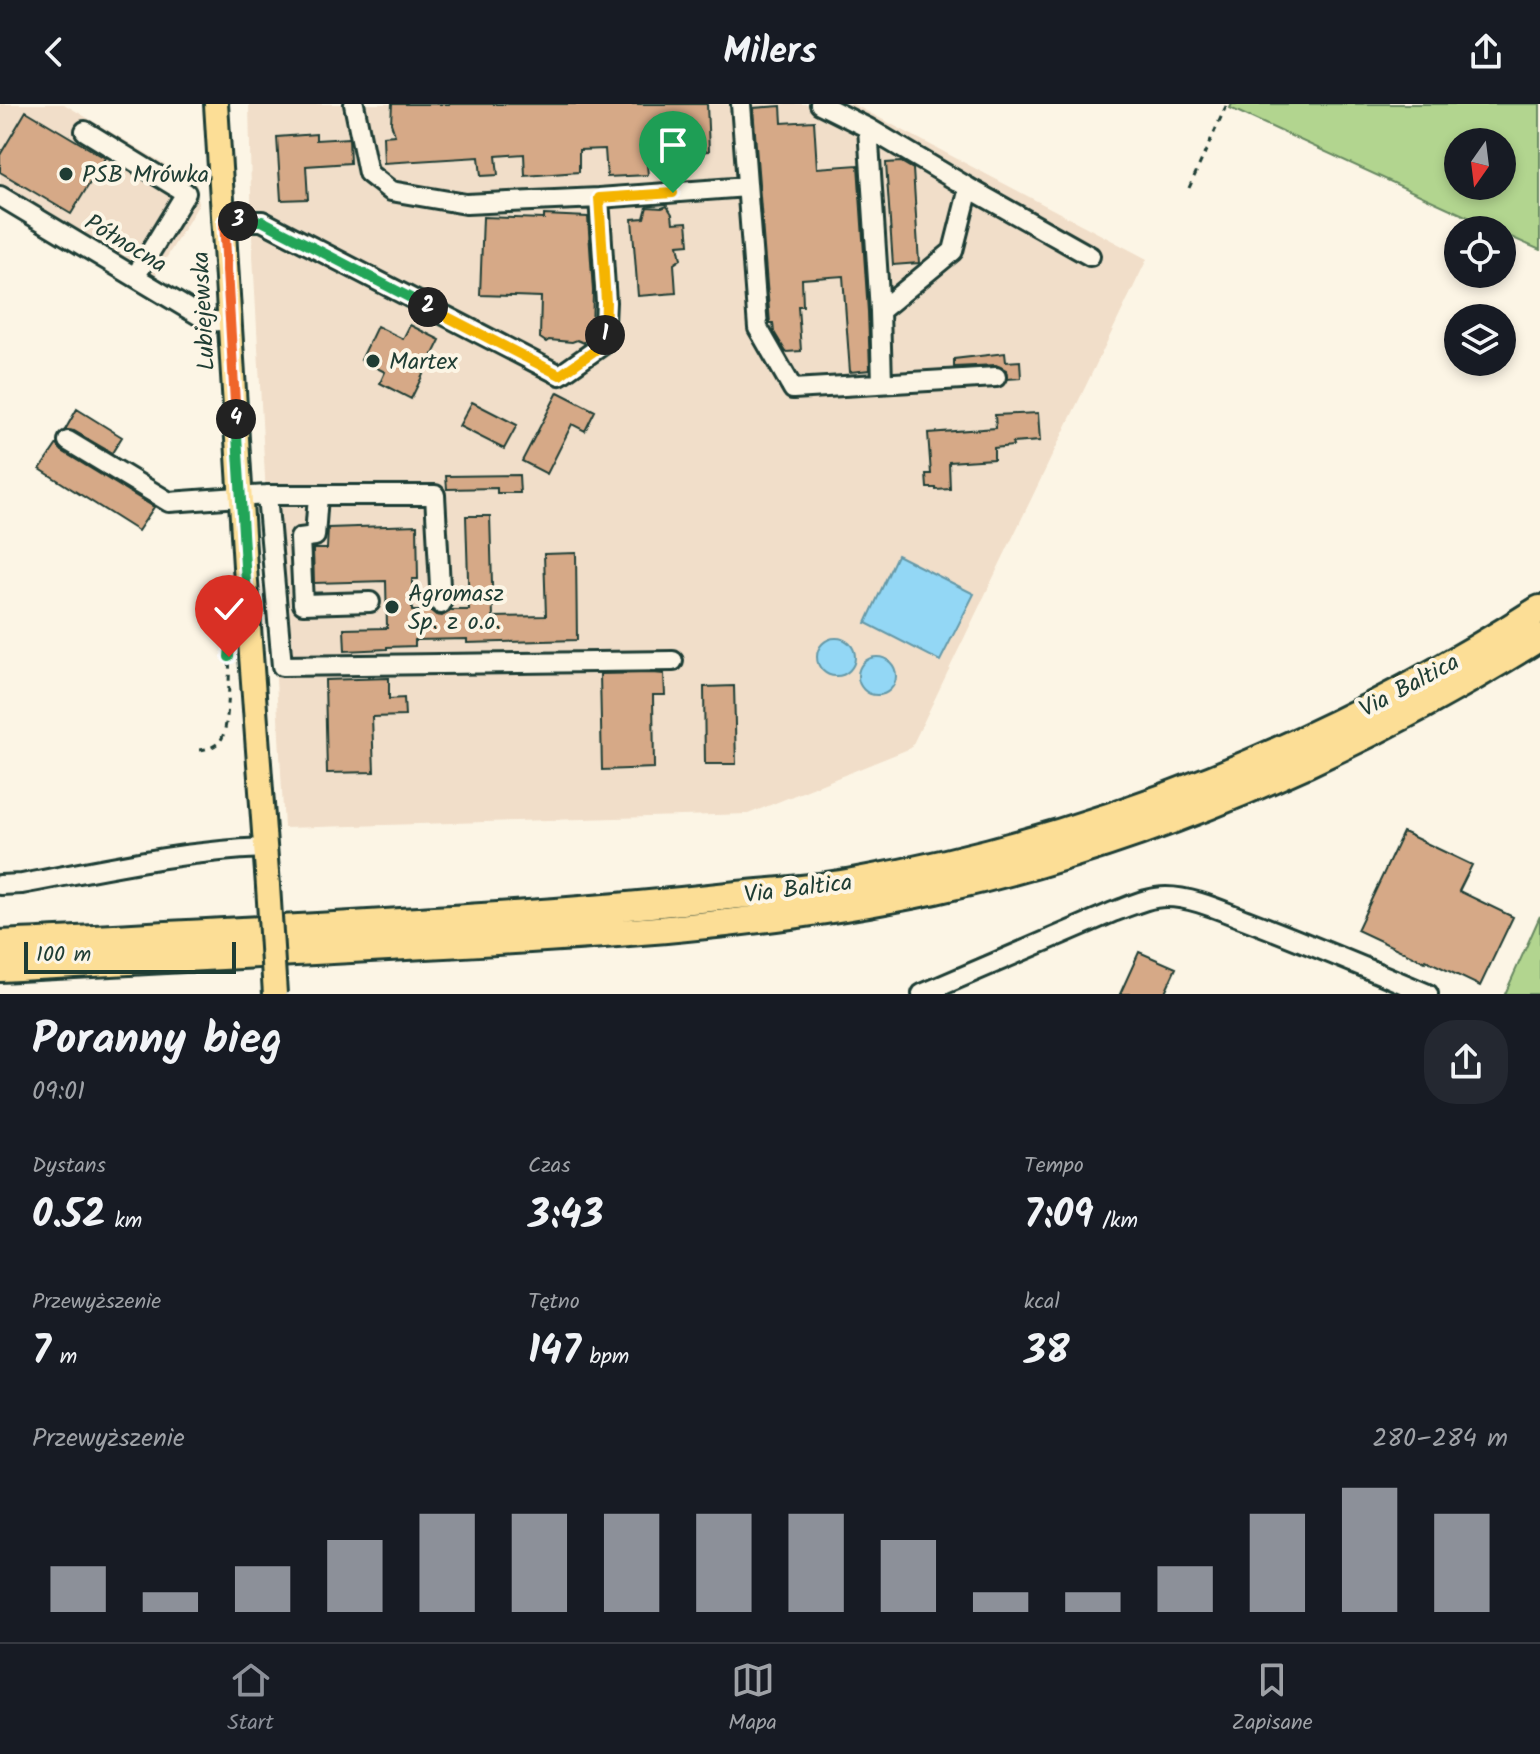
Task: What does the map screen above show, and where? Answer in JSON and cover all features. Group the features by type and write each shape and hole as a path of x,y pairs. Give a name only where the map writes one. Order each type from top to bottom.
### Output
{"highway":[{"name":"Via Baltica","path":"0,944 388,923 662,904 854,882 938,865 1117,814 1246,765 1402,690 1540,609"},
{"name":"Via Baltica","path":"0,968 675,930 811,913 939,889 1022,868 1118,838 1253,788 1398,720 1540,637"}],"main road":[{"name":"Lubiejewska","path":"216,104 275,994"}],"street":[{"path":"354,104 368,173 391,191 466,204 747,187"},
{"path":"741,104 758,328 793,389 996,377"},
{"path":"820,104 868,128 1090,256"},
{"path":"868,128 882,383"},
{"path":"85,131 186,193 135,277"},
{"path":"880,311 953,251 969,188"},
{"name":"Północna","path":"0,196 210,322 229,320"},
{"path":"224,221 262,221 560,375 604,344 606,302 599,198"},
{"path":"68,441 169,502 267,495 435,495 441,604"},
{"path":"267,495 282,666 673,661"},
{"path":"318,496 315,536 300,538 303,604 370,602"},
{"path":"0,885 22,884 159,858 265,848"},
{"path":"922,994 1113,912 1165,897 1185,899 1239,917 1428,994"}],"path":[{"path":"1189,188 1227,104"},
{"path":"200,750 217,744 223,736 233,629 237,621 248,614"}],"shaded area":[{"path":"0,104 64,104 196,183 199,204 153,280 0,187"},
{"path":"249,104 853,104 1147,259 911,748 748,814 284,828 252,237"}],"green space":[{"path":"1232,104 1540,104 1540,250 1516,239 1516,216 1465,216 1230,108"},
{"path":"1540,916 1540,994 1505,994"}],"water":[{"path":"897,555 974,594 940,661 866,623"},
{"path":"836,638 849,644 855,657 849,670 836,676 823,670 817,657 823,644"},
{"path":"877,657 891,662 896,676 891,690 877,695 863,690 858,676 863,662"}],"building":[{"path":"392,104 707,104 709,151 646,155 648,175 607,177 605,149 579,150 579,172 525,176 524,154 496,156 498,175 481,176 479,157 384,163 383,136 395,135 391,123"},
{"path":"781,106 782,123 814,121 817,168 858,165 870,370 850,372 843,276 802,279 803,306 798,306 801,351 786,352 774,332 773,323 770,323 753,108"},
{"path":"26,111 105,158 71,214 0,172 0,155"},
{"path":"316,134 316,140 349,138 350,163 306,166 308,199 281,200 277,137"},
{"path":"901,162 913,169 919,263 893,265 886,163"},
{"path":"667,206 673,223 687,222 689,244 678,245 681,259 674,264 676,293 638,296 632,219 644,218 647,207"},
{"path":"544,215 588,217 593,291 592,334 588,334 584,343 577,340 546,342 540,338 541,297 480,295 483,217 544,219"},
{"path":"410,325 440,340 411,399 380,383 385,372 361,360 377,326 403,339"},
{"path":"1005,353 1006,362 1020,361 1021,378 1007,379 1006,370 996,365 954,367 954,359"},
{"path":"558,392 595,411 585,431 572,424 547,474 522,461"},
{"path":"472,402 517,425 504,449 459,426"},
{"path":"77,409 122,437 112,453 74,431 65,430"},
{"path":"1038,413 1040,441 994,448 994,459 949,462 950,489 927,488 926,474 931,474 928,433 996,428 995,415"},
{"path":"57,444 62,451 154,507 138,531 40,469"},
{"path":"519,475 520,493 497,493 497,488 447,489 446,476"},
{"path":"466,516 490,516 493,617 546,616 544,554 576,553 577,640 467,643 467,639 415,640 415,646 345,651 344,629 387,628 386,581 314,583 313,549 327,549 328,528 417,525 418,579 412,579 412,611 431,611 442,616 451,610 469,610"},
{"path":"600,674 664,674 665,695 653,695 654,768 602,770"},
{"path":"389,678 389,699 404,698 405,716 372,717 374,772 327,773 325,680"},
{"path":"734,686 736,764 705,764 704,687"},
{"path":"1403,832 1472,865 1459,891 1513,917 1480,986 1357,930"},
{"path":"1139,952 1176,968 1164,994 1120,994"}],"place":[{"name":"PSB Mrówka","path":"66,174"},
{"name":"Martex","path":"373,361"},
{"name":"Agromasz Sp. z o.o.","path":"392,607"}],"route":[{"path":"229,657 233,629 237,621 248,614 224,221 262,221 560,375 604,344 606,302 599,198 673,193"}]}
